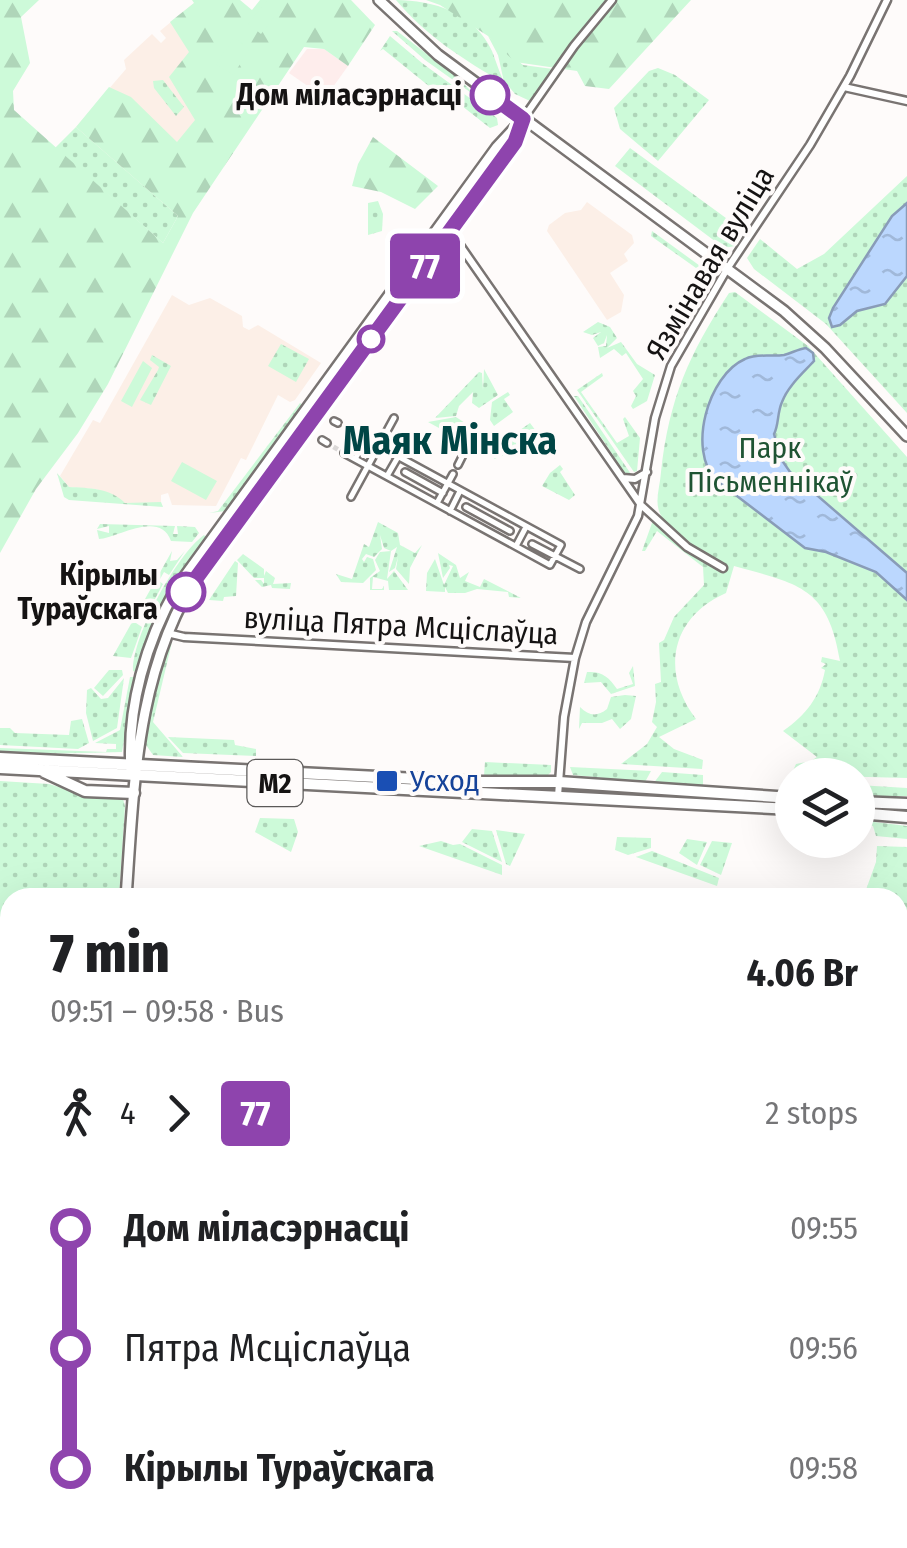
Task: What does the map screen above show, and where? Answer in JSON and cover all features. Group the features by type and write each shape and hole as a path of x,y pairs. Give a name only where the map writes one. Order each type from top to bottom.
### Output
{"main road":[{"path":"379,0 426,46 812,335 907,436"},
{"path":"134,768 150,678 166,632 202,568 444,230 497,147 523,119"},
{"path":"127,888 134,793 134,710 156,628 177,587 444,230"},
{"name":"М2","path":"0,758 775,808"},
{"name":"М2","path":"0,768 100,772 134,768 560,782 775,797"},
{"path":"38,770 80,790 134,793"},
{"path":"99,792 89,781 100,772"},
{"path":"875,803 907,804"},
{"path":"875,814 907,817"}],"street":[{"path":"523,119 612,0"},
{"name":"Язмінавая вуліца","path":"558,796 564,717 575,658 586,622 628,540 641,505 655,418 671,366 727,269 844,86 887,0"},
{"path":"844,86 907,101"},
{"path":"444,230 457,241 641,505 687,547 723,568"},
{"path":"350,497 394,418"},
{"path":"344,453 550,565 555,556 560,545 355,432"},
{"path":"355,459 366,439"},
{"path":"458,465 464,453"},
{"path":"387,476 398,456"},
{"path":"399,483 410,462"},
{"path":"404,472 443,493"},
{"path":"622,478 648,472"},
{"path":"419,494 430,474"},
{"path":"437,504 453,474"},
{"path":"450,510 461,490"},
{"path":"461,516 471,496"},
{"path":"466,506 510,531"},
{"path":"482,528 492,508"},
{"path":"505,540 516,520"},
{"path":"516,546 526,526"},
{"path":"528,552 538,533"},
{"path":"532,544 580,569"},
{"name":"вуліца Пятра Мсціслаўца","path":"166,632 184,637 575,658"}],"shaded area":[{"path":"194,3 215,28 178,216 76,127 126,69 124,60 152,34 161,43 166,38 160,31"},
{"path":"307,49 324,49 348,66 325,98 289,73"},
{"path":"587,202 632,235 634,243 624,254 628,261 610,273 624,295 621,312 607,320 547,231 565,213 581,210"},
{"path":"172,295 189,305 210,298 242,316 243,327 249,330 258,325 321,363 295,400 290,402 278,395 246,460 241,458 216,506 172,505 168,493 161,495 161,504 125,503 96,489 69,487 60,476 93,420 100,423"}],"green space":[{"path":"0,0 39,0 21,17 30,63 13,91 14,110 163,243 178,216 76,127 109,87 131,97 177,142 195,120 169,77 189,52 170,22 194,3 192,0 240,0 252,10 260,0 351,0 375,25 348,66 324,49 304,47 193,213 108,384 36,489 0,553"},
{"path":"396,0 438,6 464,18 485,38 504,82 498,55 488,36 523,65 553,69 530,101 446,46"},
{"path":"426,0 691,0 609,89 585,86 577,71 515,62 488,36"},
{"path":"267,1 279,11 261,34 248,24"},
{"path":"392,31 457,77 477,97 425,60"},
{"path":"390,36 497,118 498,125 490,128 443,91 450,92 439,86 435,91 383,49 380,51"},
{"path":"234,38 250,49 233,75 216,64"},
{"path":"658,68 675,75 709,100 658,161 620,129 614,108 649,71"},
{"path":"163,80 184,107 176,116 154,88 153,81"},
{"path":"76,127 178,216 163,243 55,148"},
{"path":"373,137 438,186 415,209 381,192 352,186 358,164"},
{"path":"630,148 741,229 745,224 735,246 724,248 615,166"},
{"path":"907,176 907,413 826,324 754,269 747,258 760,239 797,269 824,254"},
{"path":"378,201 383,214 382,231 368,235 368,203"},
{"path":"652,231 707,271 709,278 695,301 700,291 696,268 651,236"},
{"name":"Парк Пісьменнікаў","path":"735,292 808,346 907,457 907,778 875,777 875,758 816,758 783,731 799,719 816,697 825,670 821,668 826,664 821,662 822,657 840,661 835,636 828,617 807,592 734,566 726,593 693,616 677,647 678,683 696,719 659,737 674,749 703,760 702,769 621,764 647,744 657,727 652,722 655,684 661,682 659,643 674,617 704,585 703,567 657,531 642,551 652,523 659,526 662,517 657,501 675,399 692,357 729,293"},
{"path":"598,322 610,327 617,338 607,348 621,342 637,364 655,375 647,401 633,409 633,391 643,379 626,353 622,356 614,349 600,358 598,347 606,346 607,335 598,346 593,338 601,332 583,332"},
{"path":"281,344 309,359 296,382 268,366"},
{"path":"152,355 171,366 151,405 140,400 159,367 150,360"},
{"path":"143,361 152,368 132,407 121,401"},
{"path":"484,369 498,395 479,408 472,403 473,392 459,406 456,416 435,418 479,372 483,390"},
{"path":"602,373 581,392 617,443 629,436 625,417 640,438 637,471 634,472 577,390"},
{"path":"508,392 510,395 504,399 513,412 494,426 490,420 492,402"},
{"path":"574,396 578,396 633,477 626,475"},
{"path":"300,403 304,406 226,511 209,513 218,511"},
{"path":"456,417 468,425 459,439 428,422"},
{"path":"530,423 539,435 534,440 536,444 494,459 503,442"},
{"path":"182,462 217,481 206,500 171,481"},
{"path":"560,465 560,472 575,495 569,500 542,486"},
{"path":"57,473 69,487 106,492 125,503 161,502 163,507 69,500 64,497"},
{"path":"378,522 398,533 400,545 415,553 422,545 410,568 409,584 396,569 398,557 395,568 389,572 397,547 391,551 384,548 380,535 382,549 374,557 366,554 362,559 373,559 376,570 363,583 341,582 336,574 352,579 364,544 369,547"},
{"path":"100,524 175,526 173,534 178,534 177,526 195,527 199,533 192,542 171,541 165,532 148,526 99,539 97,530 109,533 109,526 97,529"},
{"path":"204,535 207,538 164,603 136,672 133,671 140,638 158,598 181,560"},
{"path":"172,551 170,561 177,560 185,551 169,575 164,572 159,581 163,584 148,612 143,610 136,623 142,627 131,658 113,656"},
{"path":"391,551 387,579 394,571 408,590 389,590 388,581 373,577 372,589 384,586 384,590 370,590 370,578 380,571 375,560 380,552"},
{"path":"438,553 456,565 460,578 469,572 465,581 480,587 484,579 521,598 509,597 508,592 477,589 465,593 448,593 445,587 445,592 426,591 427,573 435,559 444,585 453,566 449,565 443,578"},
{"path":"243,554 264,569 264,576 266,571 275,578 273,584 291,583 290,589 262,587 255,580 264,584 264,578 254,578 237,560"},
{"path":"235,561 236,596 224,597 223,601 209,600"},
{"path":"172,642 153,722 183,757 153,755 146,745 156,676"},
{"path":"633,666 635,686 611,694 601,682 584,683 587,672 592,672 605,676 617,689 633,684 629,673"},
{"path":"109,670 122,670 123,675 103,696 94,688"},
{"path":"130,677 135,677 122,752 0,755 0,748 106,752 116,749 116,744 95,743 120,730"},
{"path":"124,678 117,728 93,741 86,713 87,690 91,688 101,699 108,698"},
{"path":"636,696 631,719 620,729 612,719 582,723 579,729 580,707 596,714 607,709 611,697"},
{"path":"82,719 89,743 78,749 0,745 0,728 10,728 15,733 69,735 71,721"},
{"path":"168,737 234,740 235,745 256,749 256,756 183,753"},
{"path":"485,762 551,765 551,772 547,776 484,776"},
{"path":"570,767 651,771 645,782 573,775"},
{"path":"662,772 703,775 703,789 653,784"},
{"path":"0,781 49,784 86,795 123,799 120,888 0,888"},
{"path":"875,786 907,788 907,796 875,797"},
{"path":"260,818 294,819 298,832 291,852 255,832"},
{"path":"875,822 907,826 907,839 876,836"},
{"path":"472,829 492,831 502,862 462,842"},
{"path":"496,830 525,834 510,866 506,864"},
{"path":"617,837 651,838 651,848 628,855 615,850"},
{"path":"687,839 707,842 697,865 679,853"},
{"path":"441,841 460,844 502,865 502,875 419,846"},
{"path":"712,841 732,843 721,875 700,865"},
{"path":"877,846 907,847 907,888 867,888"},
{"path":"652,851 719,878 717,886 636,857"}],"water":[{"path":"907,203 907,276 885,304 857,311 832,327 829,318 833,308 892,216"},
{"path":"806,348 813,353 814,361 780,406 774,434 781,459 790,472 907,573 907,600 876,572 805,548 716,480 707,467 703,451 706,414 721,380 750,357 784,355"}],"tunnel":[{"path":"338,423 355,433"},
{"path":"327,443 344,453"}],"bus line":[{"name":"77","path":"186,592 515,142 523,119 490,95"}],"place":[{"name":"Дом міласэрнасці","path":"490,95"},
{"name":"Кірылы Тураўскага","path":"186,592"},
{"name":"Усход","path":"387,781"}],"district":[{"name":"Маяк Мінска","path":"450,441"}]}
